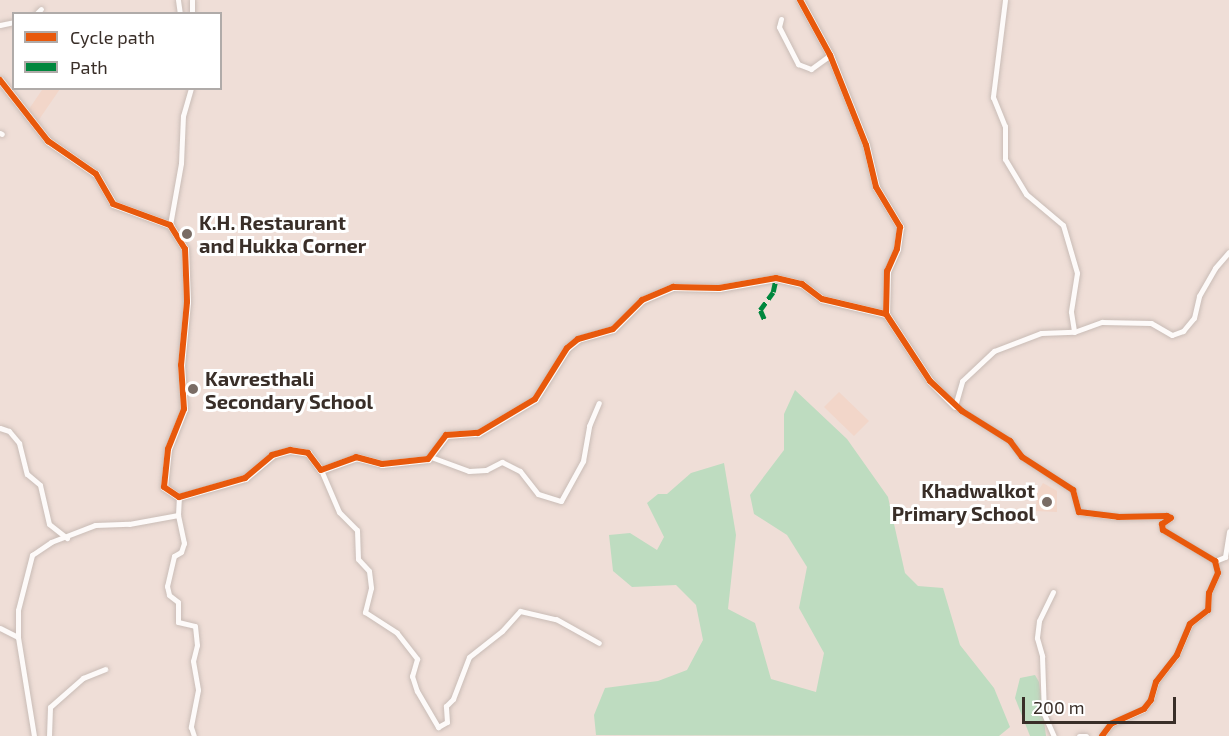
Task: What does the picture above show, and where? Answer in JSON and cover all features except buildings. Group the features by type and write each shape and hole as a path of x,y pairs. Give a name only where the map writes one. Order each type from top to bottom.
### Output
{"street":[{"path":"800,0 830,55 866,145 876,187 900,227 897,249 887,271 886,314 930,381 955,406 1010,441 1022,457 1073,490 1079,512 1118,517 1167,516 1171,518 1162,524 1163,530 1215,561 1218,573 1209,593 1208,609 1190,624 1177,655 1156,682 1150,700 1144,709 1110,724 1102,736"},
{"path":"1005,0 993,97 1005,126 1005,159 1026,194 1063,225 1077,273 1071,312 1074,332"},
{"path":"781,19 779,27 798,64 812,69 830,55"},
{"path":"0,80 48,141 96,174 113,204 170,225 185,249 187,302 181,365 185,389 184,409 168,449 164,487 179,497 245,478 272,455 290,450 308,453 321,470 339,512 357,530 358,559 369,571 371,588 365,612 397,633 417,659 415,684 438,728 447,722 446,706 453,699 469,657 502,630 520,610 556,619 599,643"},
{"path":"170,225 181,163 183,116 190,90"},
{"path":"955,406 962,381 994,351 1041,333 1074,332 1102,322 1151,323 1172,335 1183,331 1194,318 1199,296 1215,268 1229,252"},
{"path":"321,470 354,457 382,464 423,461 431,456 446,435 478,433 535,399 567,348 578,339 613,329 642,300 673,287 719,288 776,278 802,284 822,299 886,314"},
{"path":"431,456 469,471 486,470 502,462 520,471 538,494 561,501 583,462 589,426 599,403"},
{"path":"0,428 9,431 19,443 27,474 40,485 49,524 67,538"},
{"path":"179,497 178,515 184,543 181,552 174,555 167,586 169,596 178,602 178,622 195,626 198,645 193,661 198,690 191,727 194,736"},
{"path":"34,736 18,637 18,610 32,555 51,542 67,538 95,525 129,524 178,515"},
{"path":"1215,561 1225,557 1229,531"},
{"path":"1053,592 1039,621 1037,638 1042,656 1044,714 1054,736"},
{"path":"0,628 18,637"},
{"path":"49,736 50,707 83,678 105,669"},
{"path":"1079,736 1086,736"}],"shaded area":[{"path":"42,90 59,90 38,121 29,109"},
{"name":"Kavresthali Secondary School","path":"193,382 198,384 200,389 198,394 193,396 188,394 186,389 188,384"},
{"path":"839,392 869,421 854,436 824,407"},
{"name":"Khadwalkot Primary School","path":"1043,483 1057,491 1057,512 1036,511 1037,493"}],"green space":[{"path":"795,390 847,439 888,497 905,573 918,586 943,588 960,645 994,688 1010,727 999,736 596,735 594,715 605,688 658,681 687,670 703,640 696,605 676,585 632,587 613,571 609,535 630,533 657,550 664,537 647,503 658,494 667,494 691,473 724,463 736,535 728,609 755,623 771,679 816,692 824,653 799,608 807,567 787,535 754,514 750,495 784,450 784,414"},
{"path":"1035,675 1039,682 1046,736 1030,736 1015,698 1020,678"}],"marked path":[{"path":"764,319 760,310 773,292 776,278"}],"cycle path":[{"path":"800,0 830,55 866,145 876,187 900,227 897,249 887,271 886,314 930,381 962,411 1010,441 1022,457 1073,490 1079,512 1118,517 1167,516 1171,518 1162,524 1163,530 1215,561 1218,573 1209,593 1208,610 1190,624 1177,655 1156,682 1151,700 1144,709 1111,724 1102,736"},
{"path":"0,80 48,141 96,174 113,204 170,225 185,249 187,302 181,365 184,409 168,449 164,487 179,497 245,478 272,455 290,450 308,453 321,470 356,457 382,464 428,459 446,435 478,433 535,399 567,348 578,339 613,329 642,300 673,287 719,288 776,278 802,284 822,299 886,314"}],"place":[{"name":"K.H. Restaurant and Hukka Corner","path":"187,234"},
{"name":"Kavresthali Secondary School","path":"193,389"},
{"name":"Khadwalkot Primary School","path":"1047,502"}]}
